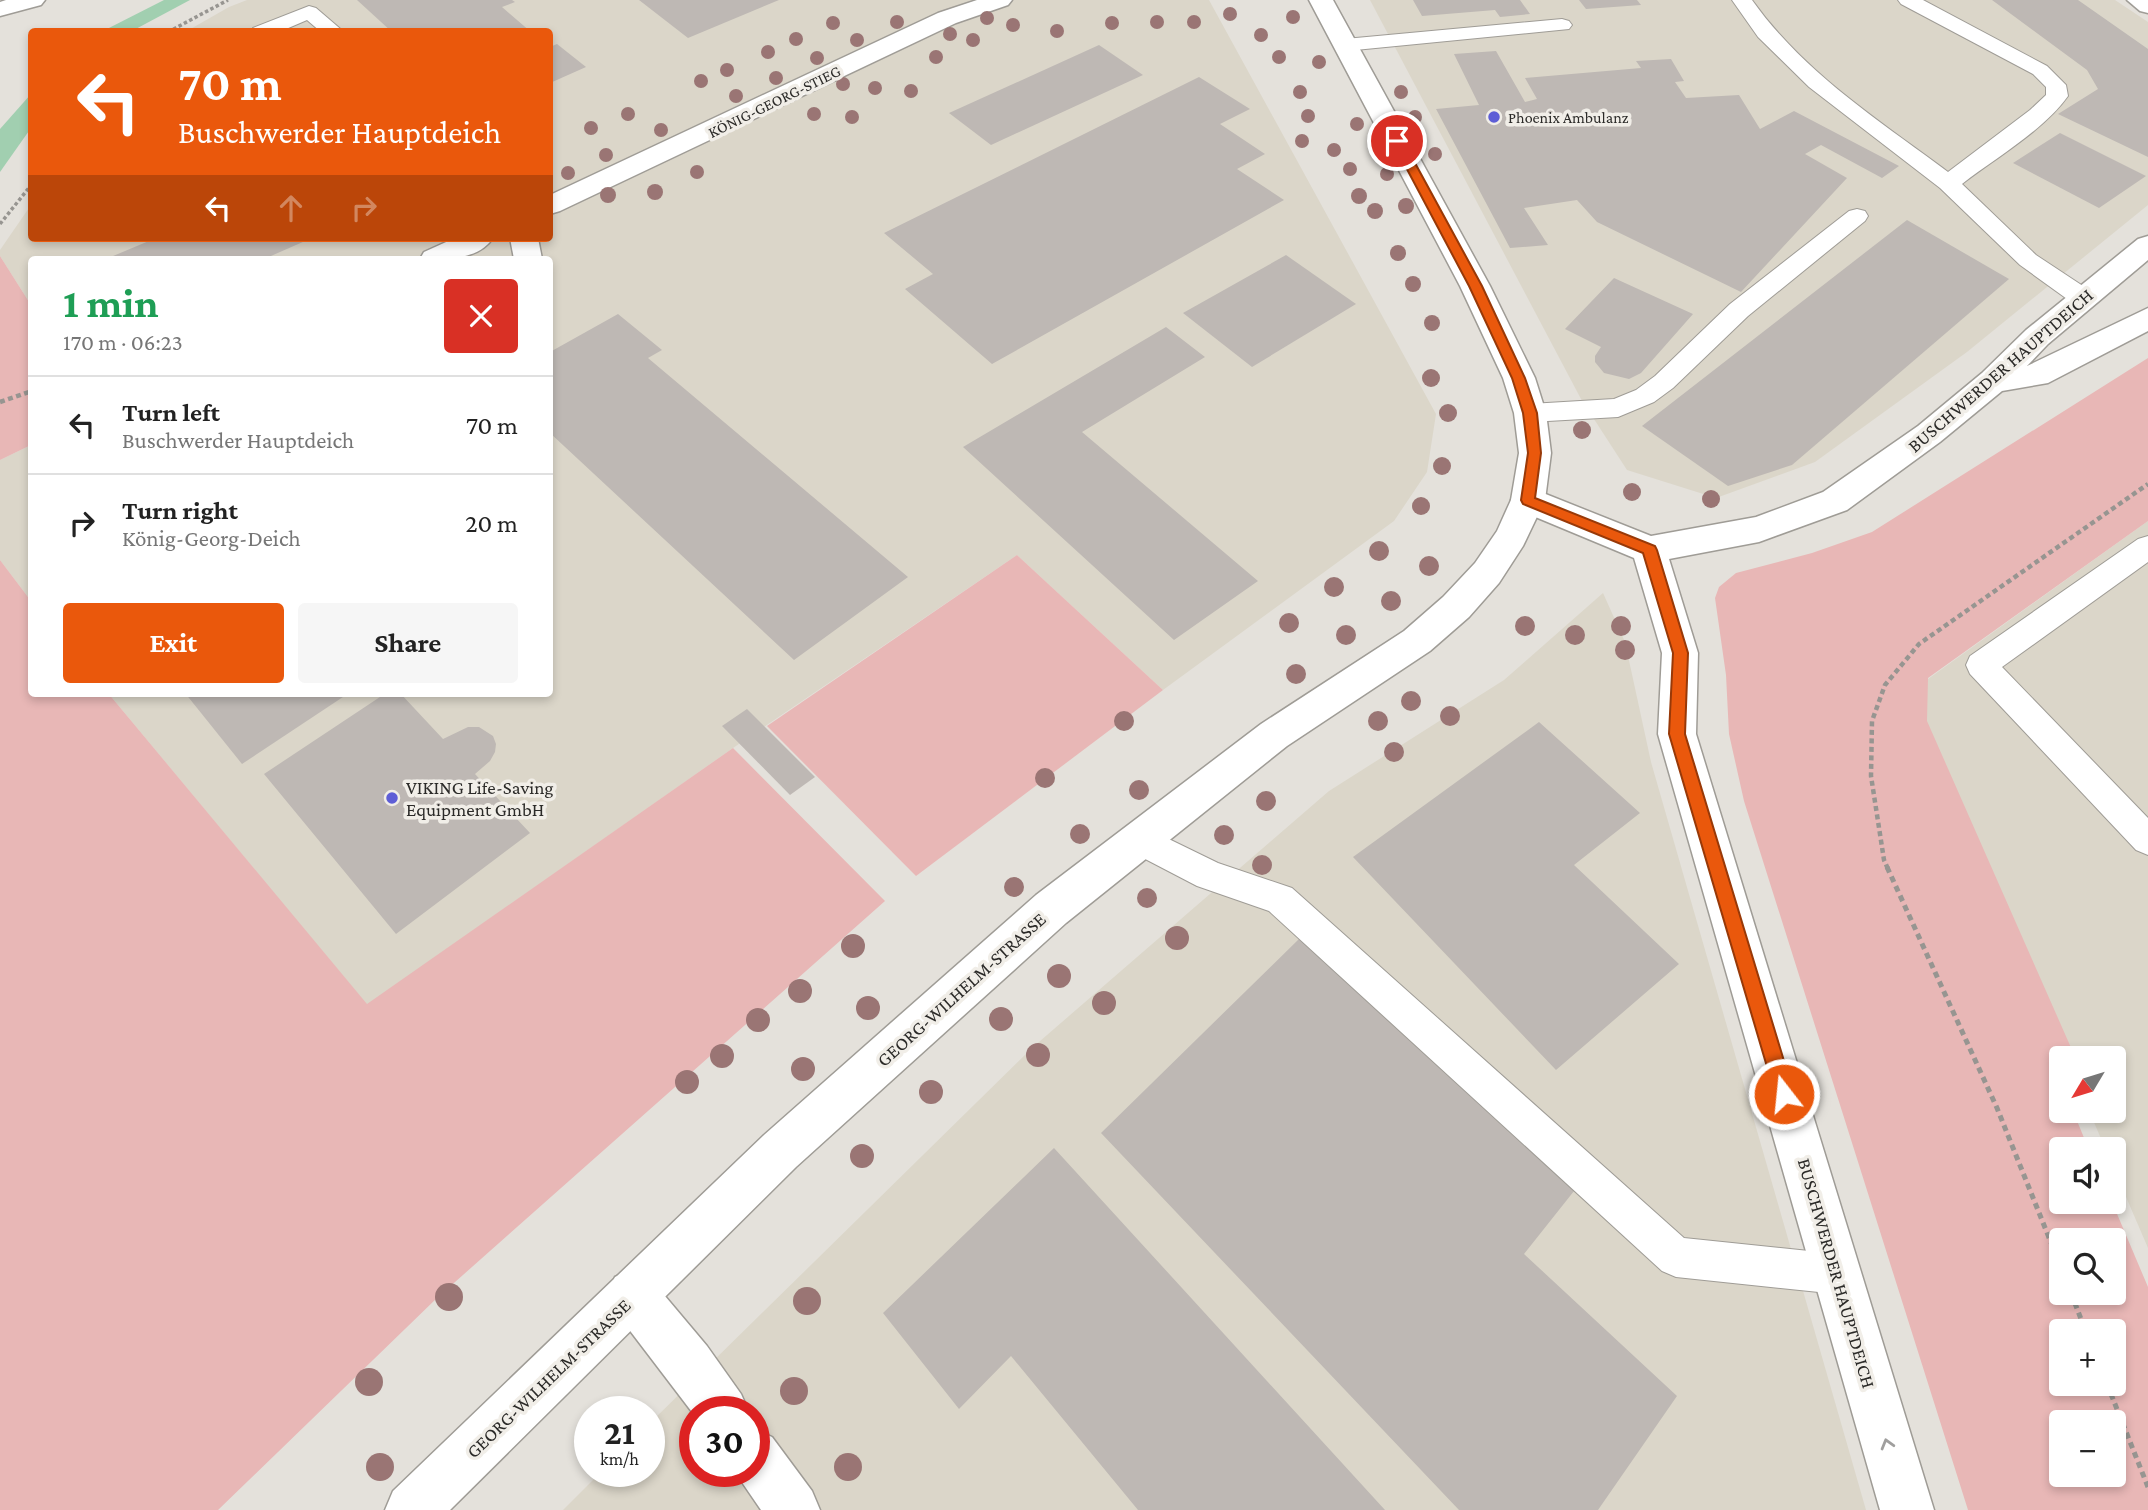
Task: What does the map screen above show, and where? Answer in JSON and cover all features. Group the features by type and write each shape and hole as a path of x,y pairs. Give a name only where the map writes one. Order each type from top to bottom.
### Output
{"main road":[{"path":"0,9 33,0"},
{"name":"KÖNIG-GEORG-STIEG","path":"553,204 947,18 1000,0"},
{"name":"GEORG-WILHELM-STRASSE","path":"412,1510 780,1151 1051,909 1274,735 1417,640 1456,607 1487,573 1511,537 1528,500 1535,453 1530,413 1519,378 1475,286 1321,0"},
{"path":"2139,0 2148,6"},
{"path":"440,256 470,242"},
{"name":"BUSCHWERDER HAUPTDEICH","path":"1907,1510 1677,734 1680,653 1650,550 1759,529 1835,501 1889,465 1993,381 2037,337 2148,245"},
{"path":"1993,381 2037,375 2148,318"},
{"path":"1528,500 1650,550"},
{"path":"632,1294 712,1396"},
{"path":"770,1478 793,1510"}],"lane":[{"path":"1742,0 1765,33 1816,83 1948,183 2028,260 2083,298"},
{"path":"1908,0 2040,70 2056,85 2057,96 2038,116 1948,183"},
{"path":"270,28 309,12 329,28"},
{"path":"1345,45 1562,25"},
{"path":"1530,413 1618,408 1645,396 1664,382 1740,310 1857,216"},
{"path":"2148,547 1981,665 2148,840"},
{"path":"1138,839 1209,875 1280,899 1676,1257 1838,1274"}],"path":[{"path":"176,28 228,0"},
{"path":"0,224 28,189"},
{"path":"0,402 28,392"},
{"path":"2049,1238 1997,1108 1884,860 1871,776 1872,721 1885,685 1919,644 2148,484"},
{"path":"2112,1396 2148,1487"}],"shaded area":[{"path":"164,0 190,0 138,28 109,28"},
{"path":"247,0 1209,0 1436,414 1427,472 1394,521 1163,690 1017,555 733,748 367,1005 111,697 553,697 553,256 28,256 28,300 0,256 0,250 28,209 28,242 553,242 553,28 192,28"},
{"path":"1370,0 2115,0 2148,22 2148,205 1967,352 1815,462 1716,498 1627,470 1581,399"},
{"path":"28,97 28,132 0,172 0,129"},
{"path":"0,256 28,300 28,446 0,460"},
{"path":"2148,358 2148,521 1928,678 1927,721 2070,1046 2049,1046 2049,1124 2078,1124 2084,1137 2049,1137 2049,1214 2117,1214 2123,1228 2049,1228 2049,1305 2126,1305 2126,1235 2148,1287 2148,1510 1968,1510 1744,801 1729,734 1726,675 1715,598 1719,587 1736,573 1812,553 1872,532"},
{"path":"28,446 28,597 0,560 0,460"},
{"path":"2148,521 2148,1248 2126,1197 2126,1137 2100,1137 2095,1124 2126,1124 2126,1046 2049,1046 2049,1055 1908,710 1928,679"},
{"path":"1017,555 1163,690 916,876 767,726"},
{"path":"0,560 28,597 28,697 111,697 367,1004 733,748 885,901 437,1298 218,1510 0,1510"},
{"path":"1603,593 1625,642 1651,762 1866,1510 563,1510 586,1487 665,1487 665,1408 1032,1048 1329,791 1504,680"}],"building":[{"path":"357,0 512,0 515,2 502,7 526,28 388,28"},
{"path":"639,0 779,0 688,38"},
{"path":"1413,0 1520,0 1530,14 1500,17 1495,10 1422,16"},
{"path":"1579,0 1637,0 1641,5 1586,9"},
{"path":"1992,0 2078,0 2148,49 2148,157 2058,114 2098,89 2087,70"},
{"path":"557,44 586,67 553,82 553,46"},
{"path":"1099,45 1143,75 991,145 949,113"},
{"path":"1496,51 1525,102 1537,99 1525,78 1641,68 1636,61 1671,59 1684,81 1675,82 1686,98 1739,95 1760,129 1794,111 1899,166 1882,178 1821,145 1805,154 1847,178 1741,292 1597,222 1577,200 1524,208 1548,245 1510,248 1436,109 1479,105 1454,54"},
{"path":"1199,77 1250,109 1220,124 1265,154 1237,169 1284,200 992,364 905,289 933,274 884,233"},
{"path":"2060,133 2146,176 2099,208 2013,163"},
{"path":"1907,220 2009,279 1792,465 1728,486 1642,426"},
{"path":"146,242 303,242 271,256 113,256"},
{"path":"1286,255 1356,304 1252,367 1183,313"},
{"path":"1614,278 1693,314 1641,373 1629,379 1604,373 1595,362 1595,356 1601,347 1565,329"},
{"path":"618,314 662,350 648,358 908,577 794,660 553,436 553,350"},
{"path":"1166,327 1205,357 1082,432 1258,581 1174,640 963,447"},
{"path":"188,697 343,697 242,764"},
{"path":"380,697 404,697 443,739 468,727 479,727 493,736 495,752 490,761 475,774 530,833 396,934 264,774"},
{"path":"747,709 815,777 790,795 722,726"},
{"path":"1539,722 1640,813 1574,865 1679,964 1556,1070 1353,857"},
{"path":"1300,938 1578,1186 1524,1254 1677,1396 1598,1510 1459,1510 1101,1133"},
{"path":"1054,1148 1385,1510 1138,1510 1011,1356 959,1409 883,1313"}],"place":[{"name":"Phoenix Ambulanz","path":"1494,117"},
{"name":"VIKING Life-Saving Equipment GmbH","path":"392,798"}],"route":[{"path":"1397,141 1475,286 1519,378 1530,413 1535,453 1528,500 1650,550 1680,653 1677,734 1784,1094"}]}
